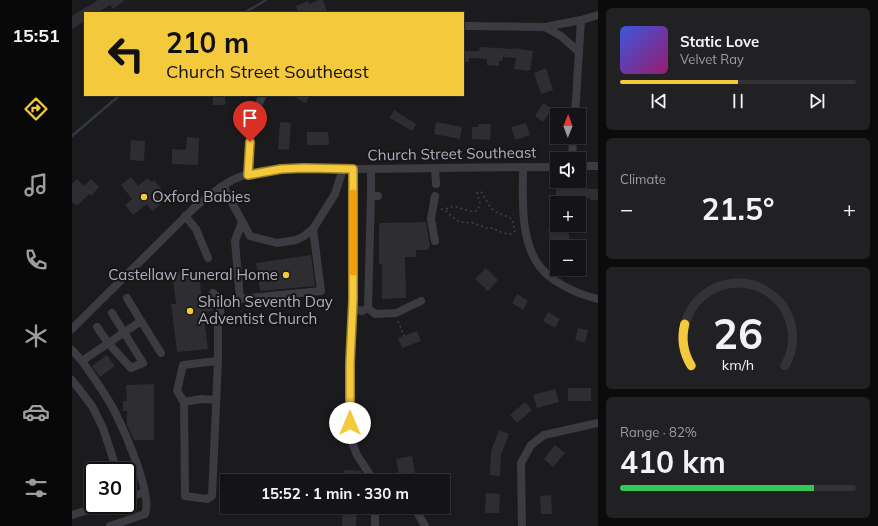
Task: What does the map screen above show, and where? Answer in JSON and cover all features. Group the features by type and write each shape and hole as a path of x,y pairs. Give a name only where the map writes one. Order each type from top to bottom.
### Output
{"street":[{"path":"464,26 545,27 598,15"},
{"path":"575,108 581,20"},
{"path":"545,27 561,36 579,52"},
{"path":"248,175 253,123 263,96"},
{"path":"586,166 598,166"},
{"path":"523,167 525,224 531,250 536,262 548,275 565,288 598,299"},
{"name":"Church Street Southeast","path":"72,329 185,216 208,196 236,178 281,169 304,168 371,169 550,167"},
{"path":"223,186 250,236 277,243 296,240 313,230 335,194 343,168"},
{"path":"436,168 436,184"},
{"path":"353,169 353,309 350,363 351,440 357,455 369,474"},
{"path":"368,308 374,196 371,169"},
{"path":"435,241 431,219 436,196"},
{"path":"185,216 196,230 208,258"},
{"path":"242,222 235,241 240,299 321,291 313,230"},
{"path":"213,294 220,299 220,312 218,326 218,361 212,496 207,499 185,496 184,402 177,391 183,365 218,361"},
{"path":"127,298 161,353"},
{"path":"368,308 375,314 395,313 420,302"},
{"path":"353,309 362,311 368,308"},
{"path":"97,327 108,343 131,368 143,364 125,332 112,313"},
{"path":"82,361 140,321"},
{"path":"72,350 82,361 105,394 124,431 140,473 147,500 146,514 110,526"},
{"path":"73,383 92,406 103,428 114,462"},
{"path":"184,402 216,400"},
{"path":"522,526 520,463 530,445 544,435 598,423"},
{"path":"136,495 145,492"},
{"path":"72,515 84,511"},
{"path":"375,514 375,526"},
{"path":"417,514 425,526"}],"path":[{"path":"433,207 445,210 460,222 473,223 486,228 492,228 503,233 512,234 515,231 512,219 491,208 481,192 478,193 480,203 478,210 469,212 461,207 453,206 445,210"},
{"path":"395,313 404,336"}],"building":[{"path":"98,0 125,0 113,9 110,5 99,12 84,12 84,22 72,29 72,16"},
{"path":"323,0 327,11 298,12 296,6 308,1 309,4"},
{"path":"480,47 513,48 533,51 530,71 514,69 516,58 503,57 502,61 499,61 499,66 487,65 487,59 469,58 469,62 464,62 464,51 479,51"},
{"path":"546,68 553,90 541,94 534,73"},
{"path":"213,96 225,96 225,105 213,105"},
{"path":"293,96 310,96 306,103"},
{"path":"543,103 550,108 550,112 543,122 535,116"},
{"path":"394,110 416,124 412,131 390,118"},
{"path":"280,122 291,123 289,150 278,149"},
{"path":"436,122 462,127 460,139 434,134"},
{"path":"526,123 530,135 515,140 511,127"},
{"path":"479,124 491,124 490,140 472,139 472,127 478,127"},
{"path":"307,132 328,132 329,145 307,145"},
{"path":"187,137 199,138 198,165 172,164 172,149 186,150"},
{"path":"131,140 145,141 144,161 130,160"},
{"name":"Oxford Babies","path":"131,177 138,186 148,178 151,182 154,180 162,190 156,194 163,202 152,211 147,204 133,215 125,205 132,199 121,185"},
{"path":"77,179 84,186 91,179 99,187 91,196 89,194 77,206 72,202 72,184"},
{"path":"556,189 598,189 598,200 590,200 590,198 586,198 586,196 556,196"},
{"path":"426,222 430,246 427,250 416,250 416,257 405,257 406,298 382,299 382,264 379,264 380,223"},
{"path":"548,229 550,229 550,232 568,232 570,240 550,240"},
{"name":"Castellaw Funeral Home","path":"311,255 315,286 260,291 256,263"},
{"path":"486,268 498,280 488,291 475,279"},
{"name":"Shiloh Seventh Day Adventist Church","path":"199,270 202,301 212,300 213,311 203,312 208,349 177,352 171,304 176,304 172,273"},
{"path":"517,294 528,301 523,310 512,303"},
{"path":"548,312 560,319 555,328 543,321"},
{"path":"578,328 588,330 585,343 575,340"},
{"path":"417,331 421,341 402,348 398,338"},
{"path":"107,355 115,366 100,377 92,366"},
{"path":"154,384 154,440 134,440 127,425 127,411 123,411 123,401 127,401 126,385"},
{"path":"568,388 591,388 591,401 568,401"},
{"path":"555,389 559,402 537,408 533,395"},
{"path":"525,402 532,410 517,423 510,415"},
{"path":"499,430 509,434 501,455 500,476 490,475 491,451"},
{"path":"555,445 565,453 553,467 544,459"},
{"path":"412,456 415,474 399,474 396,459"},
{"path":"344,470 361,471 361,474 344,474"},
{"path":"486,493 500,494 499,513 485,513"},
{"path":"551,495 552,514 541,514 540,496"},
{"path":"343,514 357,514 356,526 342,526"}],"waterway":[{"path":"246,12 266,0"},
{"path":"72,136 119,96"}],"slow traffic":[{"path":"353,193 353,272"}],"place":[{"name":"Oxford Babies","path":"144,197"},
{"name":"Castellaw Funeral Home","path":"286,275"},
{"name":"Shiloh Seventh Day Adventist Church","path":"190,311"}],"route":[{"path":"250,142 248,175 281,169 353,169 353,320 350,363 350,423"}]}
